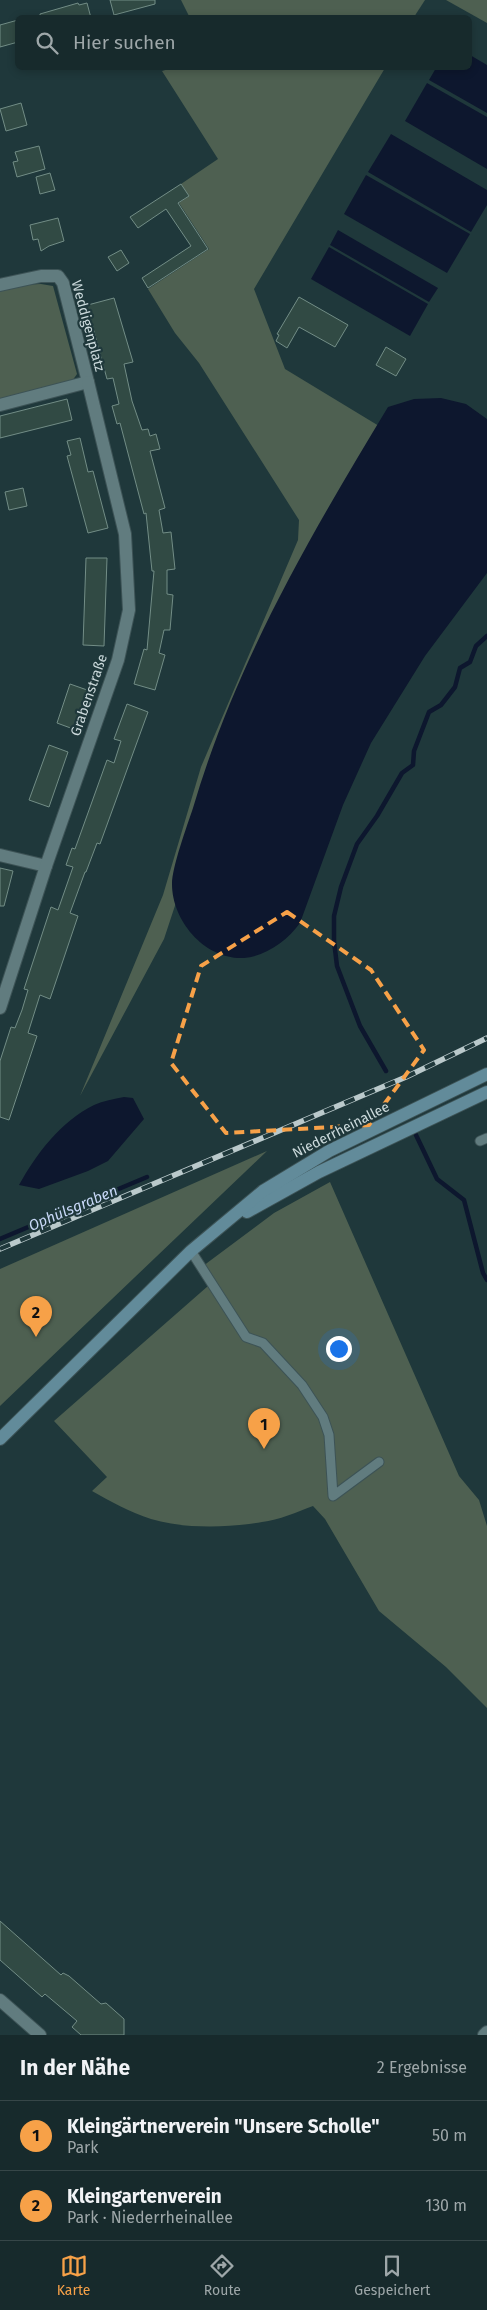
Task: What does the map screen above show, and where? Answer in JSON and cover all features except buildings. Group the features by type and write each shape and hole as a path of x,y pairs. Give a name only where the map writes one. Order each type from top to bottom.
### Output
{"main road":[{"name":"Niederrheinallee","path":"0,1439 191,1251 263,1191 294,1170 487,1074"},
{"name":"Niederrheinallee","path":"218,1228 319,1172 487,1092"}],"street":[{"name":"Weddigenplatz","path":"0,285 41,276 58,276 63,283 88,382 0,405"},
{"name":"Grabenstraße","path":"0,1008 46,866 118,660 129,610 125,534 88,382"},
{"path":"0,855 46,866"},
{"path":"0,2000 40,2035"},
{"path":"484,2035 487,2032"}],"lane":[{"path":"191,1251 246,1337 263,1343 302,1386 323,1418 330,1435 334,1496 379,1462"}],"highlighted area":[{"path":"287,912 371,970 424,1050 369,1125 226,1133 171,1063 201,966"}],"green space":[{"path":"181,0 425,0 415,15 188,15"},
{"path":"446,0 487,0 487,23"},
{"path":"384,70 254,289 285,369 379,426 221,766 164,939 80,1096 163,895 201,767 298,540 299,520 199,363 175,333 148,289 209,249 179,203 189,196 181,184 218,159 162,71"},
{"path":"41,284 53,286 77,374 70,384 0,401 0,289 16,285"},
{"path":"267,1151 1,1405 0,1406 0,1269"},
{"path":"330,1182 459,1476 479,1500 487,1526 487,1708 446,1667 379,1611 325,1519 313,1506 275,1520 249,1524 206,1527 177,1525 151,1519 92,1491 107,1477 54,1421 208,1286 198,1271 207,1263 274,1213"}],"water":[{"path":"472,56 487,65 487,113 429,80 435,70 472,70"},
{"path":"427,83 487,117 487,169 405,121"},
{"path":"391,134 487,190 487,205 471,232 368,172"},
{"path":"366,175 470,234 447,273 344,214"},
{"path":"338,230 438,288 429,302 330,245"},
{"path":"329,247 428,304 410,336 311,279"},
{"path":"441,398 466,404 487,419 487,573 425,656 371,743 343,805 300,923 295,930 268,951 252,957 230,957 216,952 193,936 184,924 173,898 172,884 174,867 184,835 211,754 231,702 277,601 303,552 388,407 414,399"},
{"path":"124,1097 133,1098 144,1119 108,1161 88,1171 39,1189 19,1185 33,1162 60,1129 94,1105"}],"waterway":[{"name":"Ophülsgraben","path":"386,1071 360,1026 337,966 334,916 341,887 357,844 377,816 402,773 413,765 414,751 429,712 441,705 455,687 460,668 470,662 476,646 487,636"},
{"path":"416,1135 437,1179 464,1200 483,1273 487,1280"},
{"name":"Ophülsgraben","path":"0,1239 147,1177"}],"railway":[{"path":"0,1249 406,1077 487,1038"}],"place":[{"name":"Kleingartenverein","path":"36,1337"},
{"name":"Kleingärtnerverein \"Unsere Scholle\"","path":"264,1449"}]}
